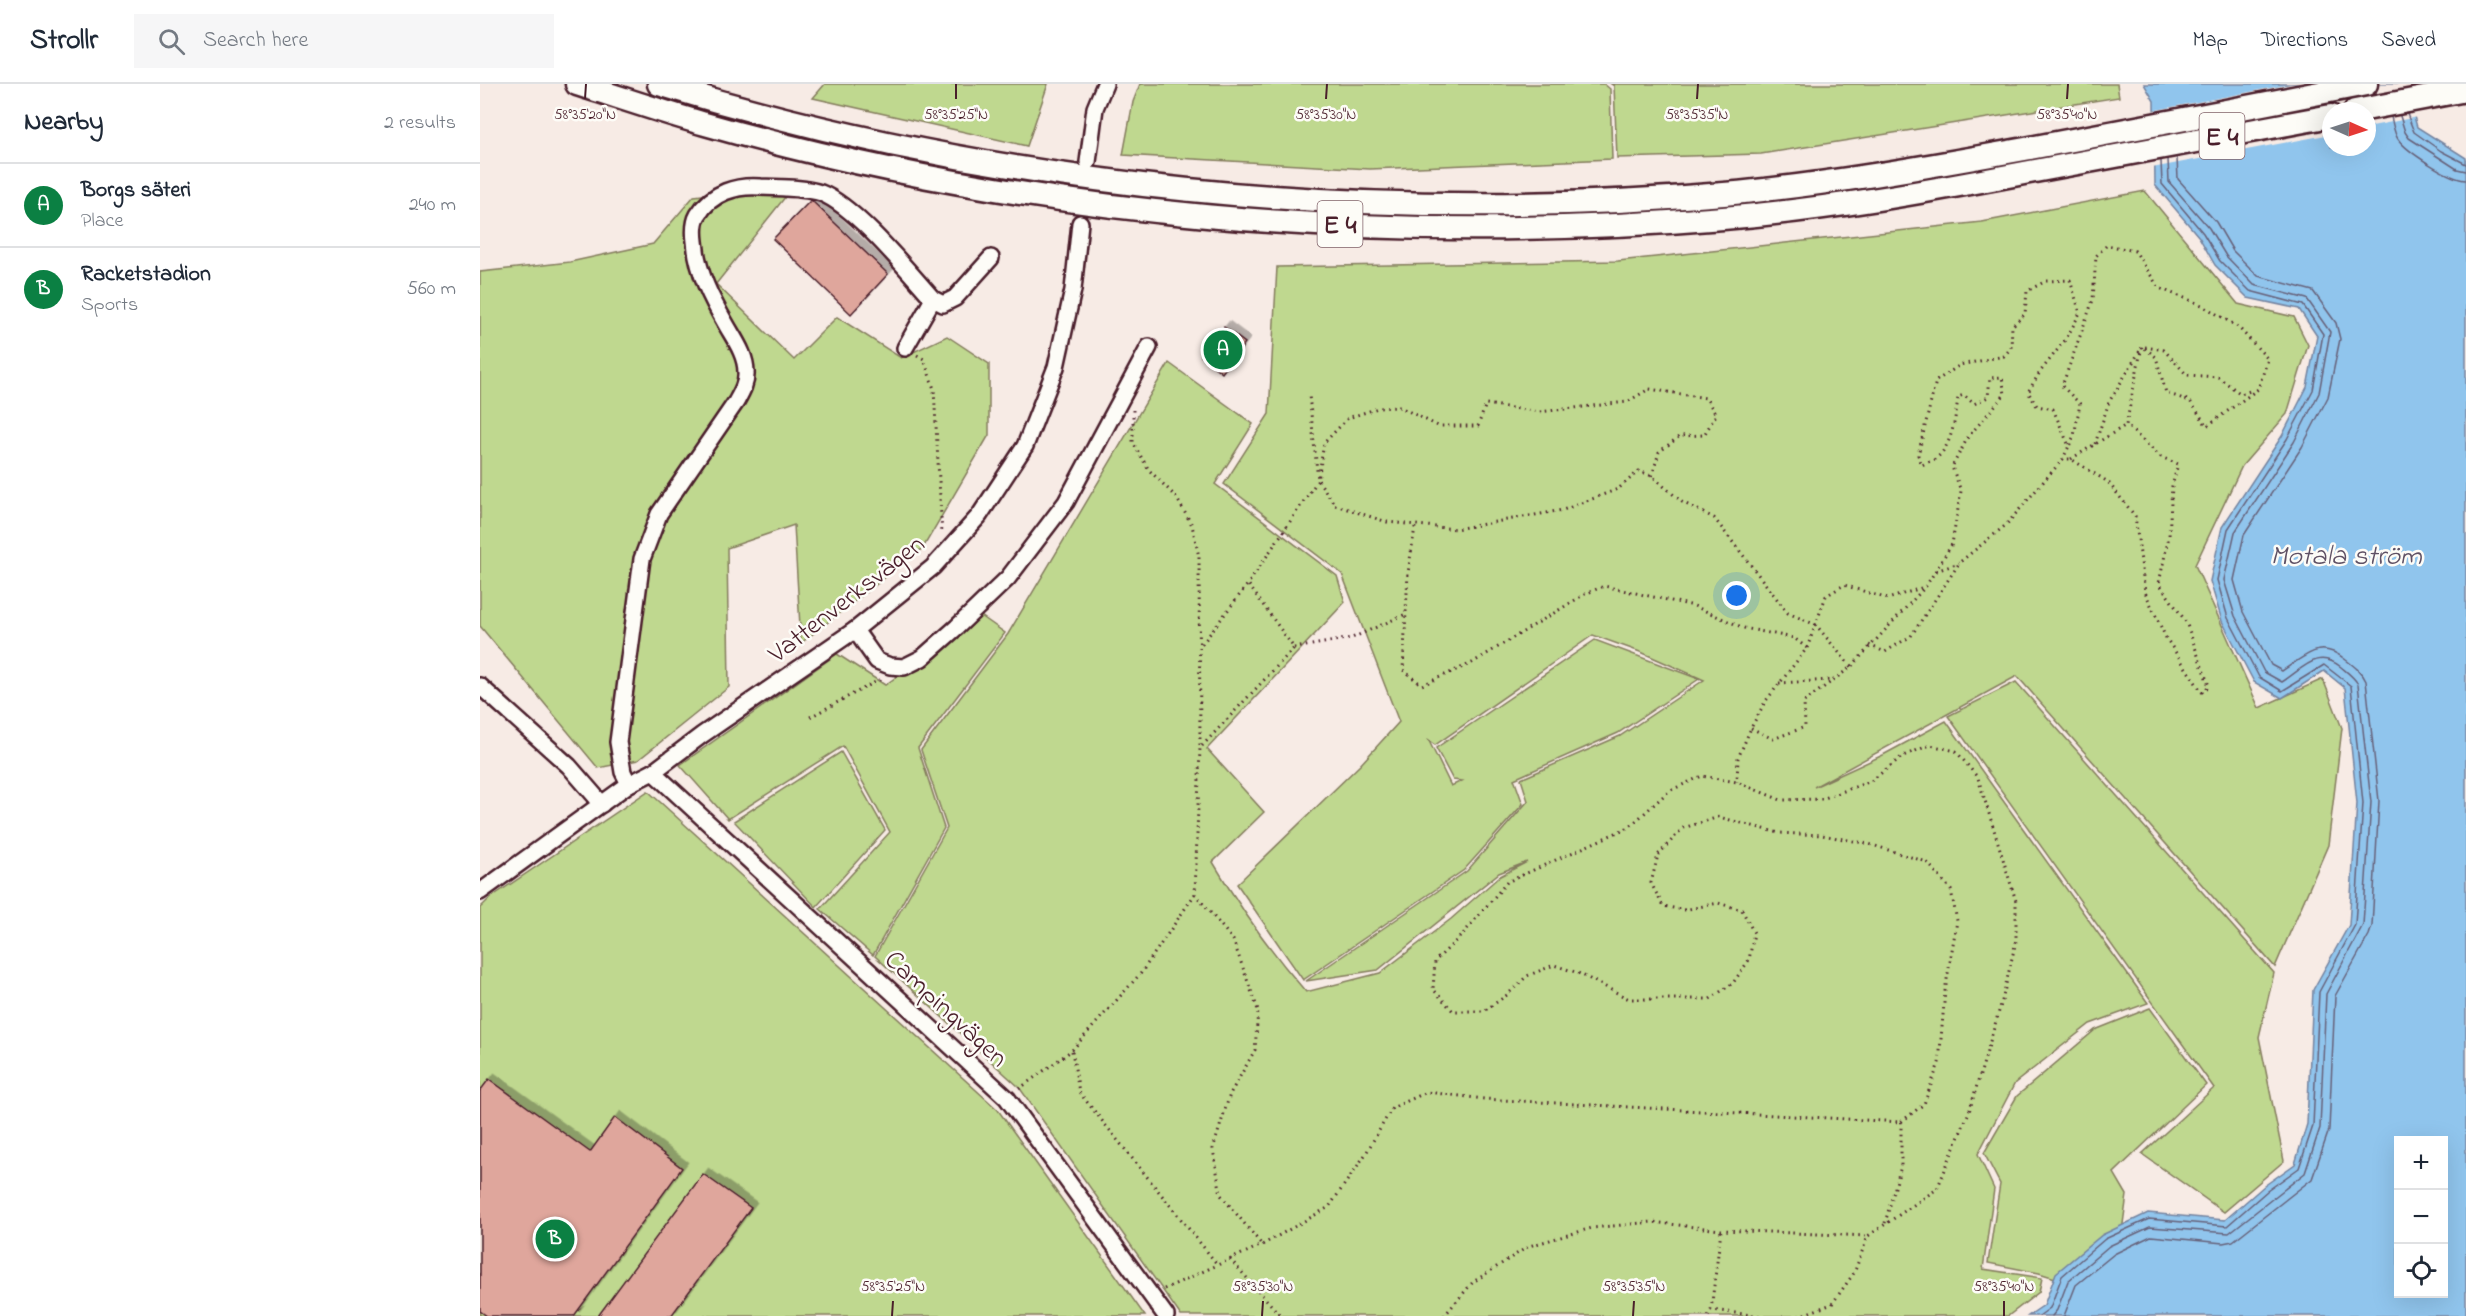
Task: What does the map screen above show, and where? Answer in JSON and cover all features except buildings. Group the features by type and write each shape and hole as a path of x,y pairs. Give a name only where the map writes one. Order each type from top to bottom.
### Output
{"highway":[{"name":"E 4","path":"577,84 706,124 888,168 1039,196 1237,218 1426,227 1563,227 1724,218 1883,199 2322,118"},
{"name":"E 4","path":"659,84 734,107 896,145 1047,172 1239,195 1427,204 1562,203 1724,194 1878,176 2366,84"},
{"path":"2376,107 2463,91"}],"street":[{"path":"1088,162 1095,108 1105,84"},
{"path":"629,784 623,772 618,742 642,560 659,514 736,402 744,389 747,373 740,347 703,280 696,258 694,231 697,216 708,202 722,192 750,186 789,188 821,193 851,211 933,299 943,304 955,298 991,258"},
{"name":"Vattenverksvägen","path":"480,892 629,784 653,772 702,735 855,630 933,567 979,516 1025,446 1056,367 1073,290 1080,223"},
{"path":"905,348 933,299"},
{"path":"855,630 877,661 904,668 922,658 1008,578 1066,502 1149,347"},
{"path":"480,686 575,772 602,804"},
{"name":"Campingvägen","path":"653,772 1007,1098 1166,1316"}],"path":[{"path":"1869,645 1885,652 1911,636 1960,562 2006,525 2063,459 2074,436 2080,404 2062,386 2093,300 2096,256 2107,245 2135,250 2159,288 2202,305 2238,327 2268,359 2258,389 2207,426 2190,401 2166,393 2157,357 2142,346"},
{"path":"1751,728 1773,739 1805,727 1804,702 1851,667 1926,586 1952,544 1961,491 1952,467 1968,437 2005,394 2002,377 1990,378 1988,397 1974,404 1964,395 1958,397 1954,424 1948,440 1937,458 1922,465 1918,455 1936,381 1960,364 2004,356 2011,348 2012,326 2025,314 2027,291 2046,281 2070,280 2080,313 2066,339 2040,372 2028,392 2037,406 2053,409 2069,446 2074,436"},
{"path":"2142,346 2164,350 2187,375 2218,377 2241,394 2258,389"},
{"path":"2071,459 2126,425 2142,346"},
{"path":"2095,444 2109,402 2142,346"},
{"path":"905,348 924,359 934,389 943,556"},
{"path":"1201,645 1248,584 1318,480 1324,443 1348,418 1378,408 1400,407 1438,426 1478,426 1486,404 1539,412 1627,402 1649,389 1706,398 1716,415 1704,435 1680,436 1659,452 1652,476"},
{"path":"1007,1098 1072,1050 1142,973 1195,894 1200,747 1199,557 1192,525 1176,497 1149,470 1133,443 1134,402 1125,393"},
{"path":"1309,395 1318,480 1335,505 1387,522 1456,529 1563,510 1618,489 1638,471 1652,476 1682,502 1714,518 1788,613 1816,625 1851,667"},
{"path":"2063,459 2071,459 2108,482 2134,516 2145,592 2166,638 2202,692 2209,686 2186,622 2159,584 2169,536 2172,486 2178,464 2162,457 2126,425"},
{"path":"1415,526 1408,573 1403,670 1422,685 1472,663 1585,594 1604,586 1694,606 1744,628 1794,638 1807,648"},
{"path":"1935,571 1960,562"},
{"path":"1248,584 1294,648"},
{"path":"1737,782 1738,758 1751,728 1765,702 1807,648 1826,596 1844,585 1888,599 1926,586"},
{"path":"1200,747 1294,648 1352,638 1407,614"},
{"path":"810,717 904,668"},
{"path":"1779,683 1833,680"},
{"path":"1151,1295 1262,1245 1329,1207 1365,1155 1392,1108 1427,1092 1484,1099 1901,1122 1924,1104 1940,1062 1945,991 1957,921 1951,890 1927,862 1869,844 1822,835 1779,833 1719,817 1683,828 1658,855 1650,883 1663,906 1684,909 1718,903 1742,910 1754,933 1749,960 1733,983 1710,999 1629,999 1578,973 1554,965 1527,976 1507,995 1484,1011 1453,1011 1433,989 1435,961 1464,934 1507,882 1629,827 1669,791 1702,776 1737,782 1780,801 1822,800 1871,781 1904,756 1930,745 1956,751 1978,778 2016,901 2016,941 2002,1001 1969,1112 1937,1189 1868,1236 1854,1273 1832,1304 1799,1316"},
{"path":"1195,894 1233,940 1258,1010 1255,1050 1230,1094 1213,1149 1221,1195 1262,1245"},
{"path":"1072,1050 1079,1092 1217,1264"},
{"path":"1885,1223 1901,1166 1901,1122"},
{"path":"1443,1316 1473,1282 1529,1246 1592,1228 1652,1222 1721,1230 1868,1236"},
{"path":"1708,1316 1711,1310 1721,1230"},
{"path":"1230,1259 1281,1316"},
{"path":"1711,1310 1761,1316"}],"green space":[{"path":"825,84 1048,84 1027,146 813,98"},
{"path":"1140,84 1604,84 1610,89 1612,159 1370,169 1123,155 1133,102"},
{"path":"1611,84 2117,84 2119,97 1761,154 1617,158 1614,86"},
{"path":"756,189 786,196 716,284 794,360 837,317 901,358 947,336 989,364 989,435 923,548 801,643 794,525 727,548 729,687 638,760 598,768 480,626 480,272 570,262 653,244 694,196"},
{"path":"2145,191 2238,304 2294,317 2308,345 2287,414 2242,466 2195,565 2259,708 2323,679 2342,728 2328,845 2275,967 2017,676 1814,787 1883,755 1946,721 2148,1003 2090,1024 2015,1083 1978,1154 1994,1189 1983,1269 2042,1278 2039,1292 2008,1316 1181,1316 1019,1087 875,956 947,828 921,750 1008,634 1169,363 1253,424 1215,484 1337,576 1345,602 1207,749 1264,812 1213,862 1257,929 1306,992 1380,973 1451,919 1500,876 1527,862 1499,873 1378,970 1306,981 1467,871 1528,801 1521,779 1620,736 1704,680 1643,653 1593,635 1435,745 1429,741 1451,786 1462,781 1453,780 1436,748 1595,640 1699,679 1618,733 1514,779 1523,804 1464,870 1303,980 1237,884 1360,765 1399,722 1342,574 1224,484 1269,414 1277,267 1618,261 1982,222"},
{"path":"981,616 1005,633 918,748 944,828 873,955 820,909 890,832 843,746 728,819 680,765 837,654 885,685"},
{"path":"2016,682 2274,973 2259,1037 2284,1161 2224,1212 2142,1154 2214,1088 1948,716"},
{"path":"841,752 885,830 816,907 734,821"},
{"path":"648,791 998,1110 1145,1316 480,1316 480,908 490,898"},
{"path":"2150,1008 2206,1085 2114,1173 2127,1195 2113,1296 2039,1273 1988,1263 2000,1184 1984,1153 2017,1096 2095,1030"}],"water":[{"name":"Motala ström","path":"2144,84 2405,84 2417,127 2466,158 2466,1316 2028,1316 2044,1305 2056,1273 2102,1235 2148,1213 2225,1220 2264,1186 2295,1164 2307,1124 2313,990 2349,925 2357,803 2345,688 2324,671 2282,698 2254,682 2222,621 2210,581 2222,527 2282,436 2307,387 2317,336 2299,309 2248,298 2215,265 2199,237 2155,185 2154,101"}],"pier":[{"path":"2291,84 2408,84 2417,117 2376,125 2376,102 2322,102 2322,136 2152,168 2151,111"}],"place":[{"name":"Borgs säteri","path":"1223,350"},
{"name":"Racketstadion","path":"555,1239"}]}
